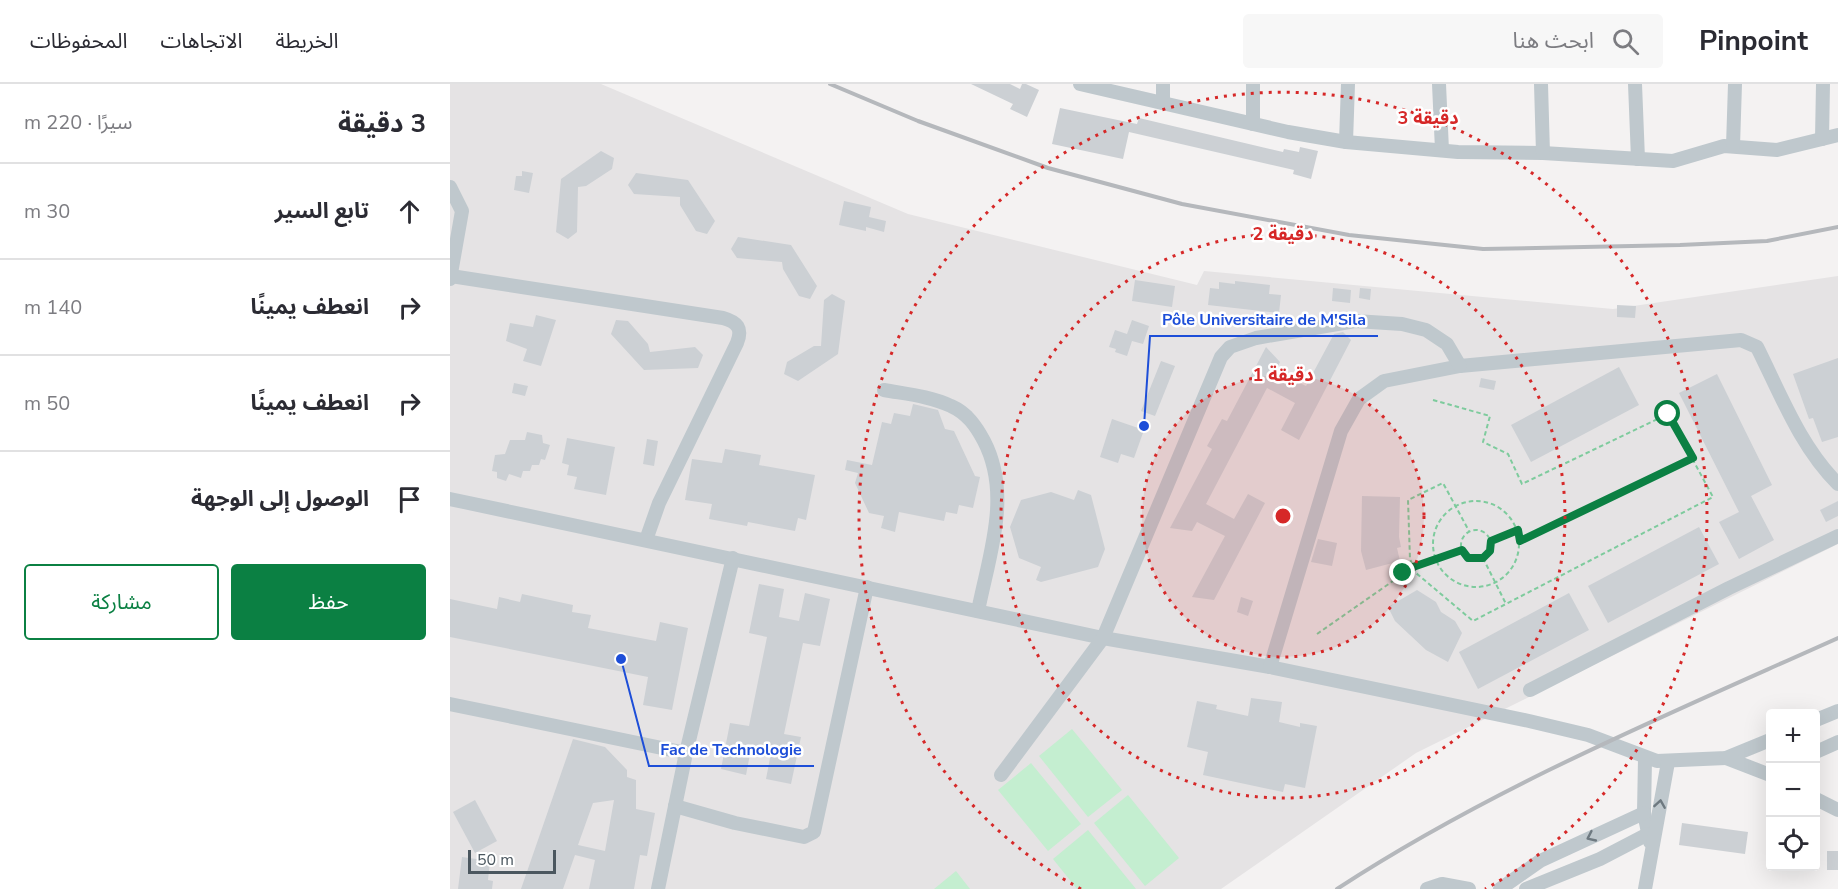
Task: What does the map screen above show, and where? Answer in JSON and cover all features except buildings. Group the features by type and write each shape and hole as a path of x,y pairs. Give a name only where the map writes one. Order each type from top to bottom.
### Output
{"street":[{"path":"1080,84 1253,124 1346,142 1442,150 1543,153 1673,161 1713,148 1733,146 1777,150 1838,135"},
{"path":"1163,84 1163,103"},
{"path":"1253,84 1253,124"},
{"path":"1346,142 1348,84"},
{"path":"1438,84 1442,150"},
{"path":"1541,84 1543,153"},
{"path":"1635,84 1638,159"},
{"path":"1733,146 1735,84"},
{"path":"1822,139 1823,84"},
{"path":"450,187 462,211 450,277 723,318 735,322 739,327 741,334 660,503 646,540"},
{"path":"1001,775 1103,638 1221,357 1230,347 1256,338 1354,321 1402,324 1426,330 1447,344 1460,366"},
{"path":"1270,667 1341,431 1359,399 1384,381 1460,366 1732,340 1749,342 1757,347 1800,435 1822,468 1838,484"},
{"path":"884,390 950,405 965,414 978,428 988,448 995,467 998,496 997,517 978,610"},
{"path":"450,498 1103,638 1270,667 1565,729 1587,735 1645,759 1668,762 1726,759 1766,742"},
{"path":"1530,690 1838,536"},
{"path":"658,889 686,753 733,558"},
{"path":"675,806 735,823 804,837 814,832 867,587"},
{"path":"450,704 686,753"},
{"path":"1820,718 1838,711"},
{"path":"1820,750 1838,742"},
{"path":"1645,759 1644,813 1649,841"},
{"path":"1726,759 1766,773"},
{"path":"1645,889 1649,841 1668,762"},
{"path":"1820,801 1838,810"},
{"path":"1500,889 1540,861 1644,813"},
{"path":"1526,889 1649,841"},
{"path":"1427,889 1442,885 1469,889"}],"path":[{"path":"1433,400 1490,416 1483,442 1508,454 1522,484 1668,414 1713,496 1473,621 1416,573 1413,567 1408,500 1443,483 1469,531"},
{"path":"1520,541 1693,458"},
{"path":"1475,500 1489,502 1502,508 1512,518 1520,541 1519,555 1513,568 1496,583 1479,588 1465,586 1442,572 1435,560 1432,546 1434,532 1440,520 1457,506 1475,500"},
{"path":"1481,530 1491,541 1490,551 1483,558 1468,558 1462,550 1461,540 1469,531 1481,530"},
{"path":"1491,541 1518,530"},
{"path":"1317,634 1413,567 1462,550"},
{"path":"1483,558 1506,604"}],"shaded area":[{"path":"450,84 601,84 908,214 1197,285 1204,271 1613,309 1838,276 1838,544 1416,753 1221,889 450,889"}],"green space":[{"path":"1072,729 1122,790 1088,817 1039,756"},
{"path":"1031,763 1081,824 1048,851 998,790"},
{"path":"1128,795 1179,858 1145,886 1094,823"},
{"path":"1088,830 1136,889 1077,889 1053,859"},
{"path":"956,871 970,889 934,889"}],"railway":[{"path":"830,84 918,121 1048,168 1182,204 1349,235 1483,249 1767,241 1838,227"},
{"path":"1337,889 1457,817 1520,785 1646,724 1838,638"}],"place":[{"name":"Pôle Universitaire de M'Sila","path":"1144,426"},
{"name":"Fac de Technologie","path":"621,659"}],"route":[{"path":"1403,573 1413,567 1462,550 1468,558 1478,560 1490,551 1491,541 1518,530 1520,541 1693,458 1668,414"}]}
